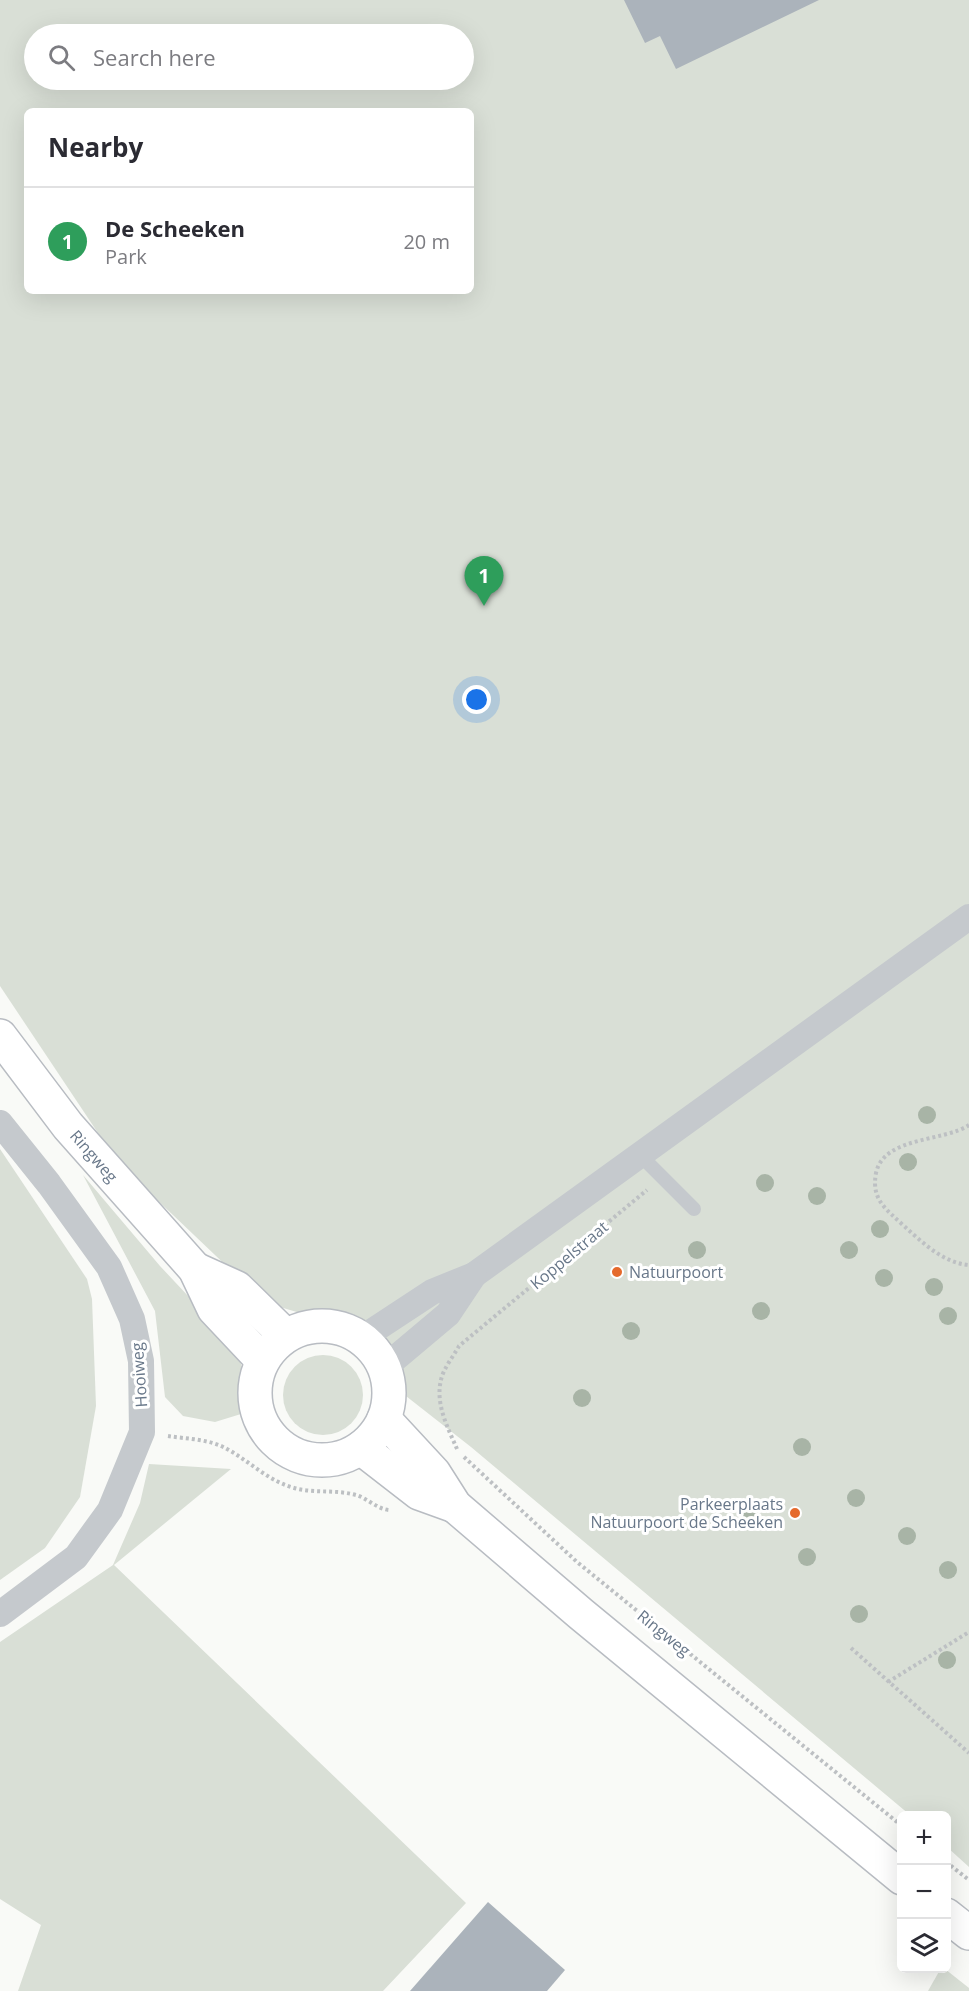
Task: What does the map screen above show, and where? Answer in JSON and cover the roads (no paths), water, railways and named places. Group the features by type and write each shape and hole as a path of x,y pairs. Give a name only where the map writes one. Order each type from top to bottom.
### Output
{"main road":[{"name":"Ringweg","path":"0,1036 68,1126 195,1269 214,1309 262,1360"},
{"name":"Ringweg","path":"195,1269 237,1288 285,1335"},
{"path":"317,1325 342,1328 362,1338 376,1352 385,1367 389,1385 389,1404 374,1437 361,1448 343,1457 323,1461 303,1458 285,1450 270,1436 259,1419 255,1399 255,1379 262,1360 285,1335 301,1328 317,1325"},
{"path":"384,1419 434,1473 455,1506 581,1614 897,1874"},
{"path":"361,1448 419,1493 455,1506"},
{"path":"951,1919 969,1933"}],"street":[{"path":"362,1338 432,1292 474,1275 969,917"},
{"name":"Hooiweg","path":"0,1123 49,1184 109,1267 132,1319 141,1361 142,1432 110,1510 76,1557 0,1614"},
{"path":"385,1367 448,1314 474,1275"}],"lane":[{"path":"639,1154 694,1209"}],"place":[{"name":"De Scheeken","path":"484,606"},
{"name":"Natuurpoort","path":"617,1272"},
{"name":"Parkeerplaats Natuurpoort de Scheeken","path":"795,1513"}]}
